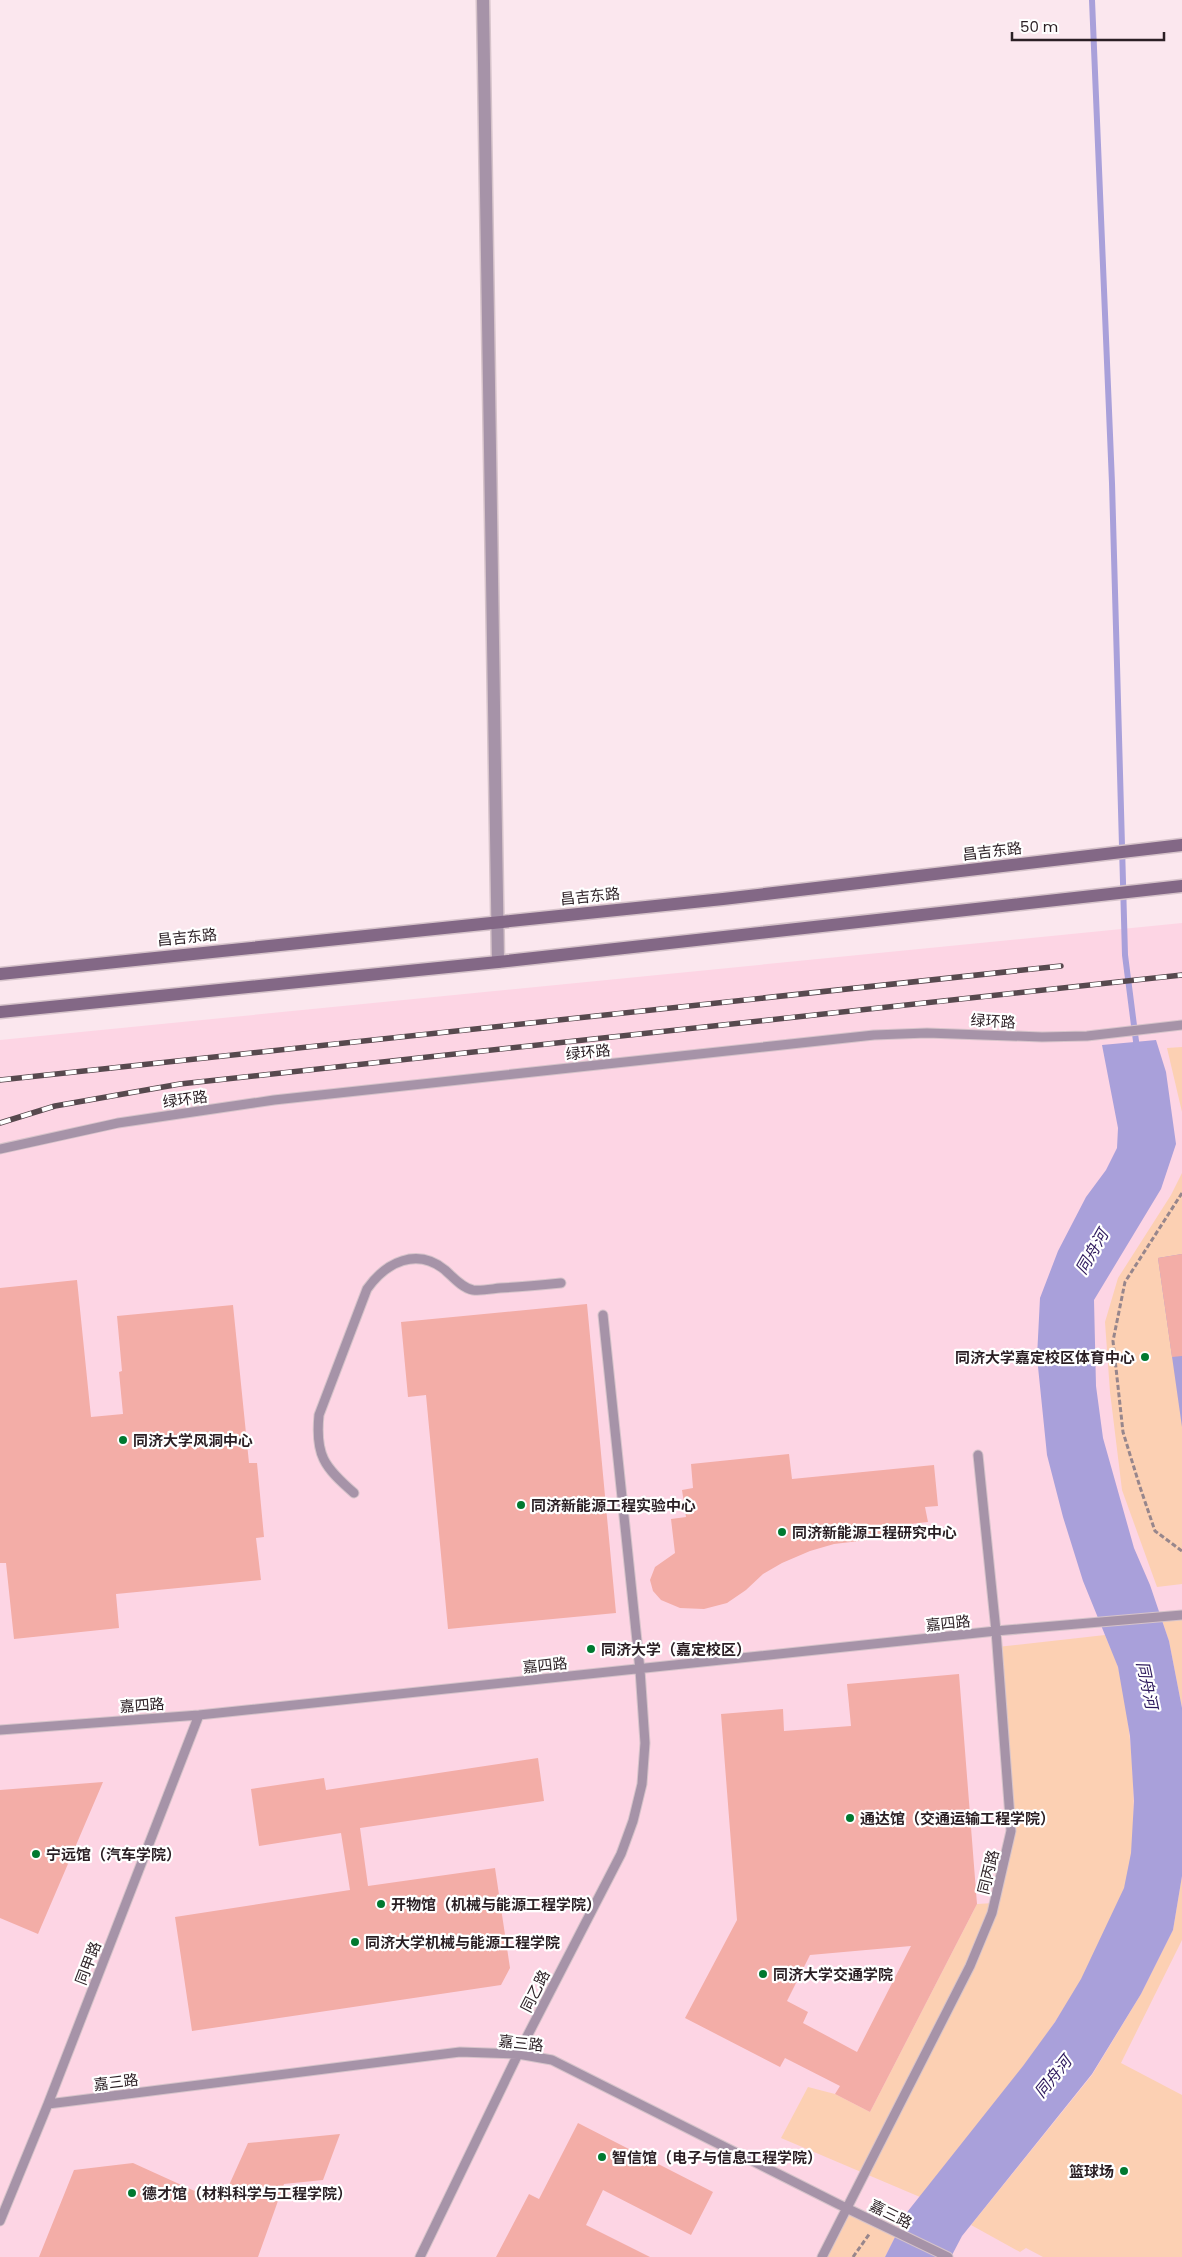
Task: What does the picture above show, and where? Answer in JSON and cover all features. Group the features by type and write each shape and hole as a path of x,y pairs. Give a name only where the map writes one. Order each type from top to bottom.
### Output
{"street":[{"path":"483,0 498,962"},
{"name":"昌吉东路","path":"0,974 723,899 1176,846"},
{"path":"0,1012 498,962 1179,886"}],"lane":[{"name":"绿环路","path":"0,1149 118,1122 274,1100 864,1036 927,1033 1042,1037 1087,1036 1182,1025"},
{"path":"354,1493 335,1476 318,1448 318,1423 319,1415 367,1289 375,1277 406,1259 425,1258 472,1290 561,1284"},
{"name":"同乙路","path":"420,2257 518,2054 621,1854 633,1821 642,1784 645,1743 640,1670 603,1314"},
{"name":"同丙路","path":"822,2257 970,1966 992,1913 1005,1864 1011,1831 996,1631 978,1455"},
{"name":"嘉四路","path":"0,1730 199,1715 996,1631 1182,1615"},
{"name":"同甲路","path":"0,2221 48,2104 199,1715"},
{"name":"嘉三路","path":"48,2104 460,2052 518,2054 552,2060 948,2257"}],"path":[{"path":"1182,1193 1125,1282 1114,1341 1123,1432 1140,1488 1155,1531 1182,1551"},
{"path":"852,2257 877,2222"}],"shaded area":[{"name":"同济大学（嘉定校区）","path":"1182,923 1182,2257 0,2257 0,1040"},
{"path":"1182,1047 1182,1112 1167,1048"},
{"name":"同济大学嘉定校区体育中心","path":"1182,1173 1182,1584 1157,1587 1122,1490 1110,1392 1105,1322 1118,1278 1171,1195"},
{"path":"1182,1615 1182,1708 1169,1641 1161,1617"},
{"path":"1105,1635 1118,1667 1127,1717 1133,1778 1133,1839 1124,1889 1107,1932 1061,2013 1007,2088 920,2197 781,2138 808,2087 835,2094 870,2112 977,1904 994,1903 1011,1831 997,1647"},
{"name":"篮球场","path":"1182,1876 1182,1940 1121,2063 1182,2095 1182,2257 1043,2257 1026,2248 1020,2252 971,2225 1092,2075 1141,1994 1173,1930"},
{"path":"847,2209 896,2235 885,2257 822,2257"}],"water":[{"name":"同舟河","path":"1156,1040 1166,1072 1176,1144 1161,1189 1094,1300 1096,1386 1103,1438 1134,1548 1150,1585 1169,1641 1182,1708 1182,1876 1173,1930 1141,1994 1092,2074 962,2236 951,2257 885,2257 908,2211 1023,2066 1055,2022 1081,1979 1124,1888 1131,1853 1134,1801 1130,1736 1118,1667 1083,1581 1063,1517 1047,1455 1037,1357 1040,1298 1058,1251 1086,1197 1106,1170 1117,1148 1118,1128 1102,1045"},
{"path":"1182,1254 1182,1427 1158,1258"}],"building":[{"path":"1182,1254 1182,1356 1172,1357 1158,1258"},
{"name":"同济大学风洞中心","path":"77,1280 91,1417 123,1414 119,1372 122,1371 117,1316 233,1305 249,1463 257,1463 264,1537 256,1538 261,1580 116,1594 119,1628 14,1639 6,1563 0,1563 0,1288"},
{"name":"同济新能源工程实验中心","path":"587,1304 616,1613 448,1629 426,1395 408,1397 401,1322"},
{"name":"同济新能源工程研究中心","path":"789,1454 792,1479 934,1465 938,1506 925,1507 928,1522 892,1526 893,1537 834,1544 810,1551 782,1563 763,1574 746,1590 727,1603 704,1609 680,1608 661,1600 653,1591 650,1580 655,1567 675,1553 671,1519 686,1517 682,1490 693,1488 691,1464"},
{"name":"通达馆（交通运输工程学院）","path":"959,1674 977,1904 870,2112 835,2094 840,2086 785,2058 780,2067 685,2018 737,1920 721,1714 783,1709 784,1731 851,1726 847,1684","holes":["911,1946 857,2052 803,2023 808,2012 787,2001 810,1955"]},
{"name":"开物馆（机械与能源工程学院）","path":"538,1758 544,1801 360,1828 368,1886 495,1868 510,1968 501,1985 192,2031 175,1917 350,1890 341,1833 259,1846 251,1789 324,1778 326,1790"},
{"name":"宁远馆（汽车学院）","path":"103,1782 38,1934 0,1918 0,1790"},
{"name":"智信馆（电子与信息工程学院）","path":"578,2123 713,2192 691,2235 603,2190 586,2225 650,2257 496,2257 529,2194 539,2199"},
{"name":"德才馆（材料科学与工程学院）","path":"340,2134 323,2180 284,2184 258,2257 39,2257 74,2170 133,2163 221,2203 248,2143"}],"waterway":[{"path":"1092,0 1112,483 1125,955 1137,1049"}],"railway":[{"path":"0,1080 1061,966"},
{"path":"0,1123 55,1106 180,1084 1182,975"}],"place":[{"name":"同济大学嘉定校区体育中心","path":"1145,1357"},
{"name":"同济大学风洞中心","path":"123,1440"},
{"name":"同济新能源工程实验中心","path":"521,1505"},
{"name":"同济新能源工程研究中心","path":"782,1532"},
{"name":"同济大学（嘉定校区）","path":"591,1649"},
{"name":"通达馆（交通运输工程学院）","path":"850,1818"},
{"name":"宁远馆（汽车学院）","path":"36,1854"},
{"name":"开物馆（机械与能源工程学院）","path":"381,1904"},
{"name":"同济大学机械与能源工程学院","path":"355,1942"},
{"name":"同济大学交通学院","path":"763,1974"},
{"name":"智信馆（电子与信息工程学院）","path":"602,2157"},
{"name":"篮球场","path":"1124,2171"},
{"name":"德才馆（材料科学与工程学院）","path":"132,2193"}]}
